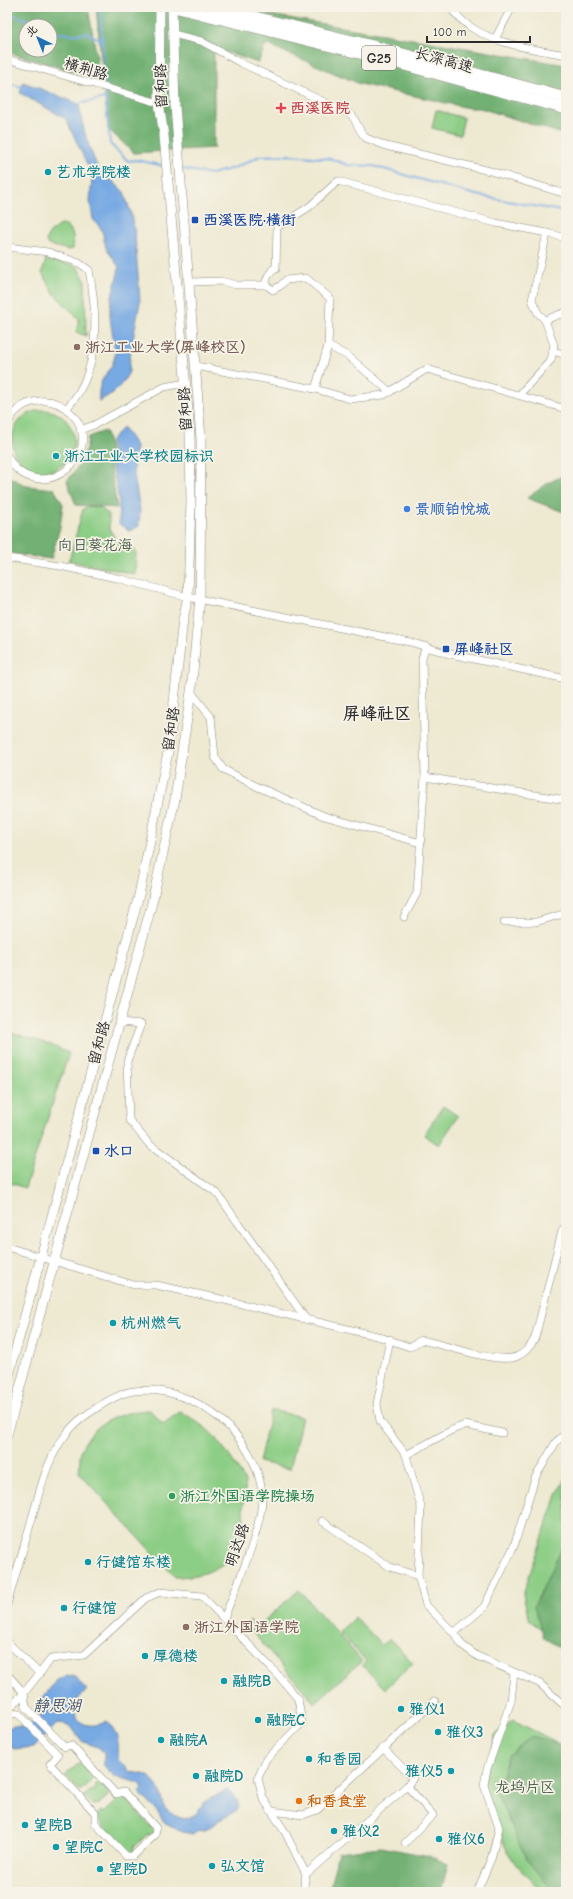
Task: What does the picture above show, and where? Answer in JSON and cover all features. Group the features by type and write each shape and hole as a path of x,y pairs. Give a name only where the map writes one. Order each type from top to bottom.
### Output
{"highway":[{"name":"长深高速","path":"173,7 375,56 566,108"},
{"name":"长深高速","path":"213,7 377,47 566,98"}],"main road":[{"name":"留和路","path":"7,1382 137,902 169,747 183,619 188,597 191,502 190,435 186,383 182,363 164,136 159,103 160,7"},
{"name":"留和路","path":"7,1435 151,907 177,789 191,692 200,598 201,475 196,366 179,140 175,106 173,7"}],"street":[{"path":"448,7 469,26 494,39 523,47 566,55"},
{"path":"494,39 512,7"},
{"path":"173,34 201,41 239,62 352,115 366,138 386,146 490,171 566,194"},
{"name":"横荆路","path":"7,59 159,103"},
{"path":"265,285 268,276 273,269 276,269 277,227 309,207 338,181 496,223 566,238"},
{"path":"519,395 551,360 553,351 554,345 545,320 538,313 532,300 547,233"},
{"path":"7,247 48,252 79,263 89,270 95,311 90,368 81,390 66,409"},
{"path":"190,282 222,281 236,285 265,285 273,290 286,280 306,278 330,298 328,346 315,389"},
{"path":"545,320 566,312"},
{"path":"328,346 348,356 390,392"},
{"path":"553,351 566,355"},
{"path":"196,366 315,389 350,399 384,395 427,369 566,409"},
{"path":"80,430 94,425 164,387 186,383"},
{"path":"7,424 12,415 23,405 34,402 51,402 66,409 78,422 80,430 80,450 73,464 62,474 44,479 34,478 25,475 8,462"},
{"path":"7,558 60,566 121,579 188,597 200,598 426,646 446,653 566,679"},
{"path":"404,917 417,893 425,778 422,658 426,646"},
{"path":"191,692 211,717 215,757 223,769 256,786 324,816 421,843"},
{"path":"425,778 566,800"},
{"path":"504,922 536,922 566,913"},
{"path":"119,1022 141,1024 127,1061 129,1120 149,1144 217,1193 306,1319"},
{"path":"7,1247 134,1285 156,1286 306,1319 390,1339 410,1348 421,1340 498,1357 513,1358 530,1346 535,1338 562,1231 566,1224"},
{"path":"390,1339 377,1404 380,1421 406,1455 421,1507 418,1576 426,1605 454,1634 462,1645 477,1656 539,1684 566,1707"},
{"name":"明达路","path":"7,1605 48,1464 68,1431 101,1404 133,1391 155,1392 175,1395 214,1412 248,1450 256,1469 262,1494 261,1516 224,1618"},
{"path":"406,1455 452,1430 465,1425 502,1433"},
{"path":"454,1634 484,1607 514,1546 535,1478 556,1442 566,1433"},
{"path":"322,1521 390,1567 418,1576"},
{"path":"7,1712 51,1660 84,1655 146,1598 160,1592 202,1596 277,1674 298,1699 302,1723 266,1759 258,1778 262,1798 285,1832 306,1874 303,1892"},
{"path":"7,1642 40,1674"},
{"path":"477,1892 491,1859 499,1828 484,1785 487,1769 511,1701 514,1673"},
{"path":"7,1674 24,1693 26,1707 65,1747 71,1745 116,1794 124,1792 156,1828 155,1836 133,1856 126,1856 95,1823 95,1813 50,1764 58,1755 19,1714 7,1712"},
{"path":"271,1811 303,1815 317,1810 435,1701"},
{"path":"306,1874 407,1786 413,1778 383,1748"},
{"path":"405,1842 434,1815 407,1786"}],"green space":[{"path":"7,7 88,7 98,64 82,74 27,58 58,58 58,18 18,18 18,55 7,52"},
{"path":"96,7 223,7 566,65 566,135 480,108 469,108 360,84 266,44 258,63 214,48 214,148 134,153 108,129"},
{"path":"436,110 464,118 460,135 432,128"},
{"path":"64,224 69,228 73,235 73,249 69,250 48,245 46,241 53,230"},
{"path":"46,259 77,266 85,280 86,336 76,332 79,319 54,294 42,273"},
{"path":"43,410 60,415 65,419 69,424 74,441 69,458 65,463 60,467 43,472 26,467 21,463 17,458 12,441 17,424 21,419 26,415"},
{"path":"105,431 109,443 111,472 117,508 76,505 67,481 86,450 88,437"},
{"path":"566,474 566,513 527,498 548,483"},
{"name":"向日葵花海","path":"7,476 27,486 54,489 63,504 60,527 51,559 7,553"},
{"name":"向日葵花海","path":"90,506 101,508 109,516 109,528 117,542 133,548 136,553 135,574 69,561 83,509"},
{"path":"7,1031 51,1045 69,1053 25,1188 7,1182"},
{"path":"443,1106 458,1116 439,1145 424,1135"},
{"name":"浙江外国语学院操场","path":"150,1410 163,1424 181,1411 203,1426 223,1447 244,1480 246,1486 243,1510 244,1523 241,1538 230,1558 211,1571 175,1577 79,1473 82,1448 94,1431 110,1419 120,1415"},
{"path":"271,1410 302,1417 290,1469 259,1462"},
{"path":"566,1476 566,1647 529,1620 523,1594 557,1495"},
{"path":"566,1540 566,1651 544,1638 534,1606"},
{"path":"299,1590 362,1661 315,1703 246,1625 250,1621 256,1628"},
{"path":"355,1617 382,1645 390,1639 413,1663 385,1689 362,1665 366,1661 339,1632"},
{"name":"龙坞片区","path":"513,1720 566,1747 566,1892 542,1892 510,1857 489,1811 483,1785 495,1736"},
{"name":"龙坞片区","path":"532,1736 566,1746 566,1892 554,1892 526,1859 496,1793 508,1756"},
{"path":"82,1761 96,1776 80,1791 65,1775"},
{"path":"101,1781 110,1791 107,1793 109,1795 98,1805 96,1804 93,1806 84,1796 90,1791 95,1790 96,1784"},
{"path":"117,1796 124,1796 154,1831 150,1836 148,1834 133,1848 135,1850 131,1853 126,1852 97,1819 98,1814 101,1811 104,1813 116,1802 114,1799"},
{"path":"380,1847 429,1856 448,1864 441,1892 329,1892 338,1852"}],"water":[{"path":"23,82 79,104 86,138 99,171 91,173 66,119 20,93"},
{"path":"103,172 124,192 133,220 140,302 130,356 129,372 123,382 113,393 99,401 99,392 102,380 111,367 115,355 110,309 119,267 106,248 102,230 93,219 90,201 92,178"},
{"path":"123,427 136,446 133,470 140,510 139,526 130,531 119,524 119,500 112,464 111,440"},
{"name":"静思湖","path":"66,1675 75,1677 87,1690 74,1704 76,1717 84,1724 89,1725 101,1724 107,1721 116,1735 118,1760 131,1772 150,1777 160,1790 165,1809 178,1817 185,1819 195,1815 204,1802 227,1790 238,1801 237,1811 221,1819 204,1831 200,1830 193,1834 183,1832 165,1824 156,1810 139,1792 142,1788 139,1783 114,1776 104,1766 104,1753 98,1747 81,1741 73,1729 66,1725 57,1724 34,1747 14,1749 7,1741 7,1728 14,1726 27,1728 40,1716 41,1700 56,1681"}],"waterway":[{"path":"100,7 105,86"},
{"path":"7,13 23,18"},
{"path":"58,33 87,33 103,41"},
{"path":"7,83 22,87"},
{"path":"105,90 110,144 128,161 137,160 164,166"},
{"path":"79,104 105,98"},
{"path":"182,169 211,174 234,168 260,156 291,155 332,159 347,165 373,166 476,195 566,212"}],"place":[{"name":"西溪医院","path":"281,108"},
{"name":"艺术学院楼","path":"48,172"},
{"name":"西溪医院·横街","path":"195,220"},
{"name":"浙江工业大学(屏峰校区)","path":"77,347"},
{"name":"浙江工业大学校园标识","path":"56,456"},
{"name":"景顺铂悦城","path":"407,509"},
{"name":"屏峰社区","path":"446,649"},
{"name":"水口","path":"96,1151"},
{"name":"杭州燃气","path":"113,1323"},
{"name":"浙江外国语学院操场","path":"172,1496"},
{"name":"行健馆东楼","path":"88,1562"},
{"name":"行健馆","path":"64,1608"},
{"name":"浙江外国语学院","path":"186,1627"},
{"name":"厚德楼","path":"145,1656"},
{"name":"融院B","path":"224,1681"},
{"name":"雅仪1","path":"401,1709"},
{"name":"融院C","path":"258,1720"},
{"name":"雅仪3","path":"438,1732"},
{"name":"融院A","path":"161,1740"},
{"name":"和香园","path":"309,1759"},
{"name":"雅仪5","path":"451,1771"},
{"name":"融院D","path":"196,1776"},
{"name":"和香食堂","path":"299,1801"},
{"name":"望院B","path":"25,1825"},
{"name":"雅仪2","path":"334,1831"},
{"name":"雅仪6","path":"439,1839"},
{"name":"望院C","path":"56,1847"},
{"name":"弘文馆","path":"212,1866"},
{"name":"望院D","path":"100,1869"}],"district":[{"name":"屏峰社区","path":"377,713"}]}
